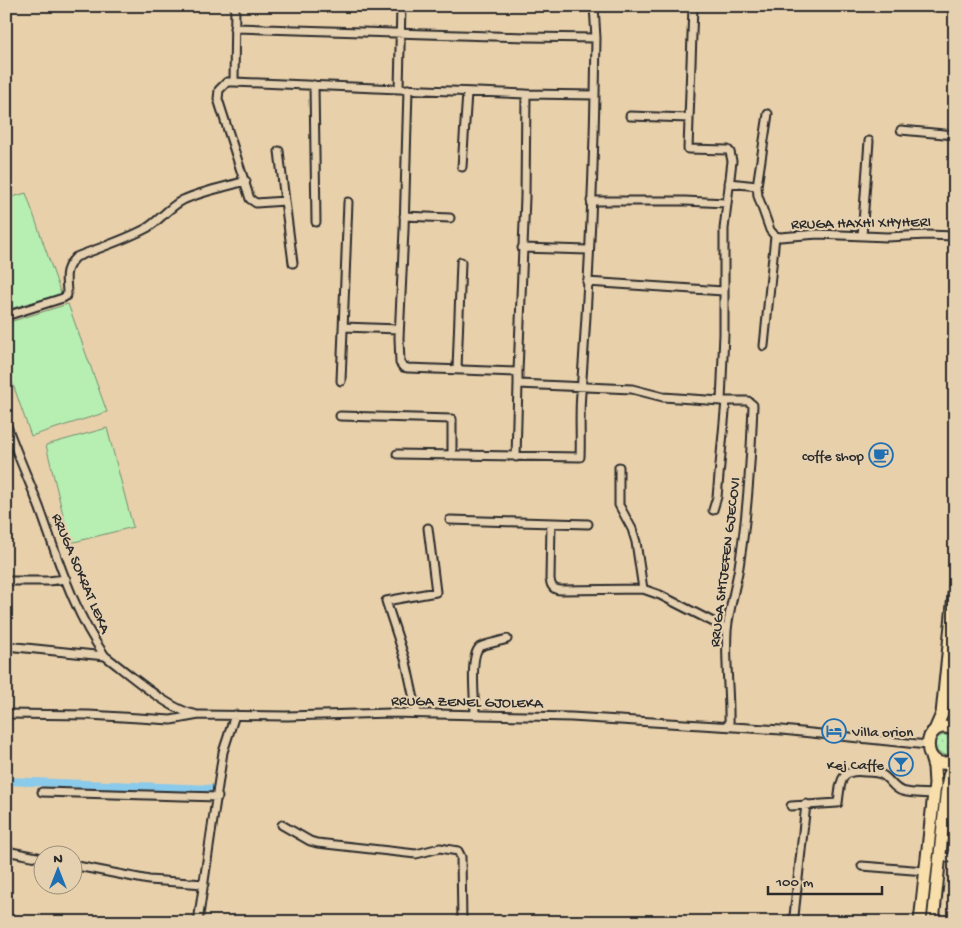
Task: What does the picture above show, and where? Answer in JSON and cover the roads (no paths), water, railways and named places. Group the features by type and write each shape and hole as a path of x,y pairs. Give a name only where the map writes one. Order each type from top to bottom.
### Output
{"main road":[{"path":"920,922 935,775 927,745 931,734 940,722 942,714 955,585"},
{"path":"935,730 945,728 955,730"},
{"path":"931,757 943,763 955,761"},
{"path":"933,922 946,791 955,761"}],"street":[{"path":"234,82 235,6"},
{"path":"399,89 401,6"},
{"path":"397,454 580,458 595,95 596,38 594,6"},
{"path":"693,6 688,149 728,150 732,161 726,203 723,292 723,401 717,497 713,510"},
{"path":"234,28 596,38"},
{"path":"285,201 252,202 243,182 220,110 219,90 227,82 467,92 595,95"},
{"path":"314,85 316,222"},
{"path":"408,89 399,359 403,367 518,372"},
{"path":"462,167 467,92"},
{"path":"516,457 525,197 526,94"},
{"name":"RRUGA HAXHI XHYHERI","path":"768,114 757,186 761,207 770,230 775,236 818,234 891,238 927,235 955,236"},
{"path":"630,116 689,118"},
{"path":"901,130 955,135"},
{"path":"862,236 869,141"},
{"path":"279,151 293,263"},
{"path":"6,316 63,298 67,295 66,270 69,263 76,257 149,227 171,208 195,195 243,182"},
{"path":"730,183 757,186"},
{"path":"591,201 726,203"},
{"path":"341,381 348,202"},
{"path":"404,216 450,218"},
{"path":"764,346 775,236"},
{"path":"522,248 588,250"},
{"path":"457,369 461,262"},
{"path":"587,282 723,292"},
{"path":"343,328 399,329"},
{"path":"518,384 632,389 682,400 723,401"},
{"name":"RRUGA SHTJEFEN GJECOVI","path":"723,401 748,401 753,405 744,533 727,629 726,654 729,687 729,726"},
{"path":"340,416 452,419 452,455"},
{"name":"RRUGA SOKRAT LEKA","path":"6,423 84,622 105,656 178,710 199,715"},
{"path":"6,446 16,446"},
{"path":"619,467 619,505 632,529 636,542 642,589"},
{"path":"450,520 588,524"},
{"path":"551,523 550,584 553,588 562,590 642,589 651,591 727,629"},
{"path":"417,713 406,662 386,601 436,592 428,528"},
{"path":"6,581 66,579"},
{"path":"475,714 475,652 479,648 507,639"},
{"path":"6,646 105,656"},
{"name":"RRUGA ZENEL GJOLEKA","path":"6,714 89,715 171,720 199,715 417,713 571,717 729,726 927,745"},
{"path":"198,922 224,752 235,715"},
{"path":"791,806 838,803 842,778 846,773 852,771 881,774 897,789 902,791 934,794"},
{"path":"42,792 218,797"},
{"path":"794,916 806,804"},
{"path":"282,825 316,843 416,854 440,848 458,851 461,857 462,922"},
{"path":"6,851 32,856"},
{"path":"940,857 955,858"},
{"path":"862,866 925,871"},
{"path":"82,867 149,880 204,884"}],"waterway":[{"path":"6,781 213,789"}],"place":[{"name":"coffe shop","path":"881,455"},
{"name":"Villa orion","path":"834,731"},
{"name":"Kej Caffe","path":"901,764"}]}
